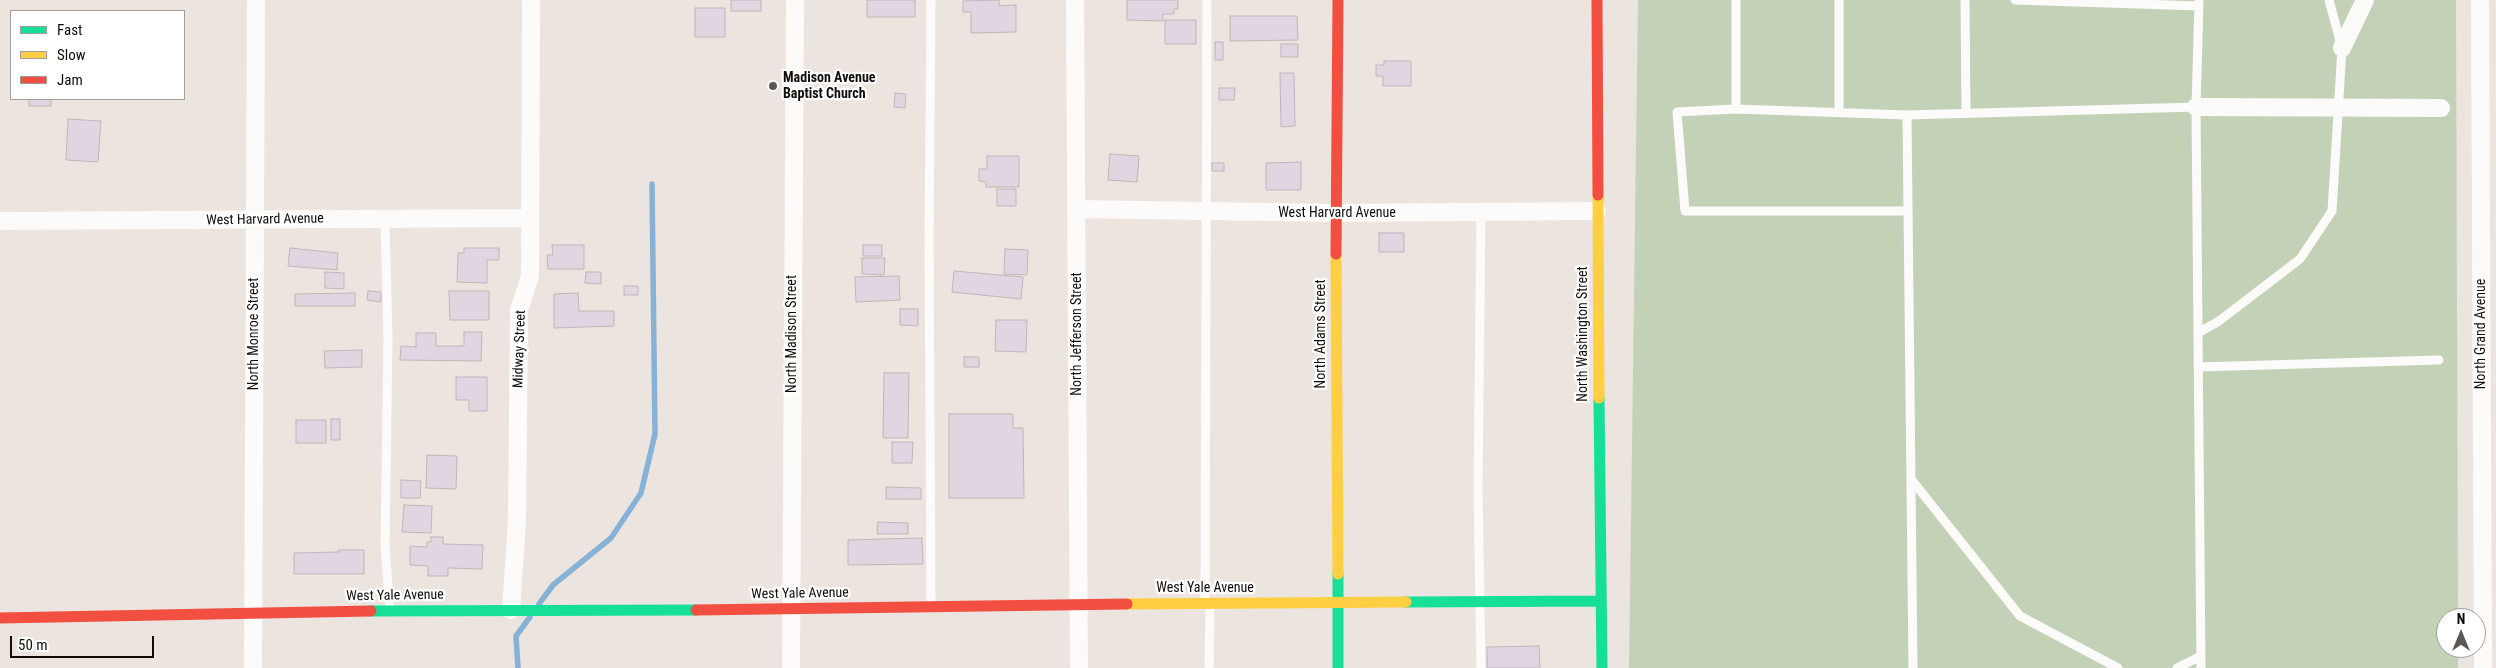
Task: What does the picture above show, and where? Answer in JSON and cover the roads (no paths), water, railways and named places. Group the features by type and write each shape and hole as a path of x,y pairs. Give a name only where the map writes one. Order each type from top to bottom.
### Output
{"street":[{"name":"North Monroe Street","path":"253,668 256,0"},
{"name":"Midway Street","path":"512,610 517,520 519,310 530,276 531,0"},
{"name":"North Madison Street","path":"791,668 794,0"},
{"name":"North Jefferson Street","path":"1075,0 1079,668"},
{"name":"North Adams Street","path":"1338,0 1336,213 1336,603 1338,668"},
{"name":"North Washington Street","path":"1597,0 1597,211 1602,668"},
{"path":"2342,48 2365,0"},
{"name":"North Grand Avenue","path":"2480,0 2482,608"},
{"path":"2196,107 2441,108"},
{"name":"West Harvard Avenue","path":"1077,209 1336,213 1597,211"},
{"name":"West Harvard Avenue","path":"0,221 530,218"},
{"name":"West Yale Avenue","path":"0,618 252,612 1600,601"},
{"path":"2486,646 2496,662"}],"lane":[{"path":"931,0 929,240 931,607"},
{"path":"1207,0 1207,604 1210,668"},
{"path":"1736,0 1736,109"},
{"path":"1839,0 1839,112"},
{"path":"1965,0 1966,113"},
{"path":"2015,0 2199,3 2196,107 2201,668"},
{"path":"2198,333 2219,321 2300,259 2332,211 2342,48 2329,0"},
{"path":"1908,211 1685,211 1677,112 1736,109 1906,114 2196,107"},
{"path":"1906,114 1913,668"},
{"path":"1481,212 1478,488 1481,668"},
{"path":"386,218 388,339 385,546 390,611"},
{"path":"2198,367 2439,360"},
{"path":"1911,480 2020,616 2118,668"},
{"path":"2178,668 2201,656"}],"waterway":[{"path":"539,604 553,585 611,538 641,493 655,434 652,184"},
{"path":"518,668 516,636 530,617"}],"place":[{"name":"Madison Avenue Baptist Church","path":"773,86"}]}
